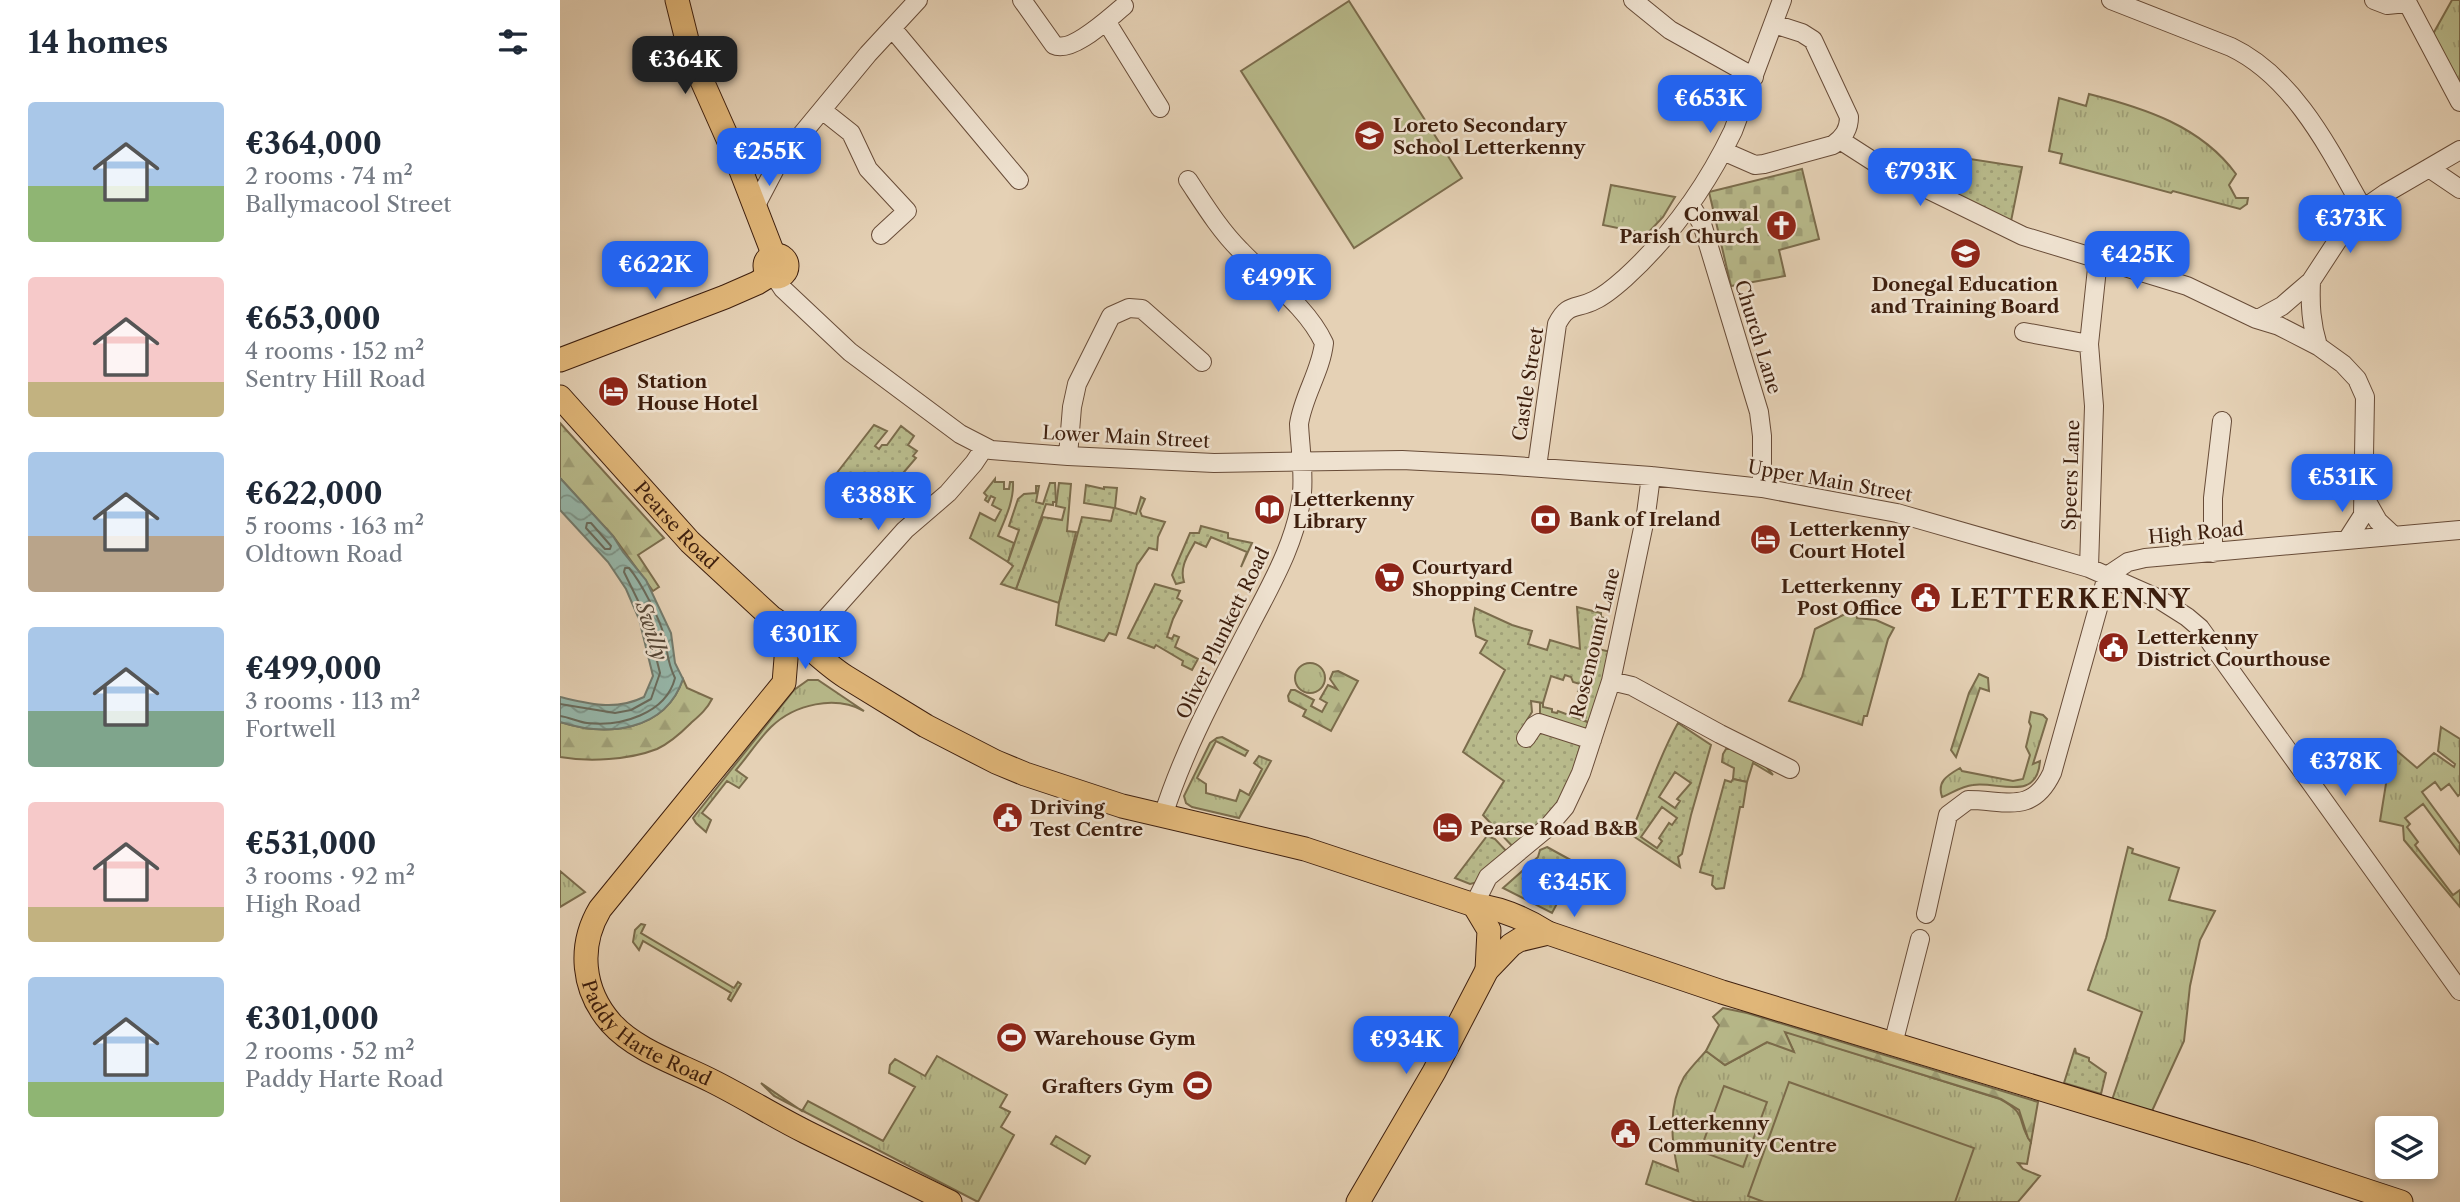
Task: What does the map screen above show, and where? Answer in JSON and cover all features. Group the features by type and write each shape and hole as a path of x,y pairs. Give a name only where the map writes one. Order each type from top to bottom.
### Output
{"main road":[{"path":"560,360 725,297 757,283 773,269 756,205 691,56 677,0"},
{"name":"Pearse Road","path":"560,397 690,542 771,617 805,642 834,669 916,720 996,762 1119,806 1306,849 1474,905 1489,906 1533,923 1548,933 1722,992 2252,1153 2401,1202"},
{"path":"771,617 787,646 784,683"},
{"path":"784,683 804,670 834,669"},
{"name":"Paddy Harte Road","path":"784,683 600,909 592,923 586,945 588,981 609,1021 638,1044 803,1131 950,1202"},
{"path":"1474,905 1489,930 1487,970"},
{"path":"1358,1202 1434,1072 1487,970 1510,945 1548,933"}],"street":[{"path":"756,205 778,163 918,0"},
{"path":"1022,0 1058,47 1073,44 1124,6"},
{"path":"1633,0 1670,30 1754,77"},
{"path":"1690,204 1723,152 1782,0"},
{"path":"2111,0 2244,53 2273,76 2302,109 2363,209"},
{"path":"2374,0 2387,5 2407,2 2460,102"},
{"path":"1106,21 1160,108"},
{"path":"1723,152 1755,164 1764,164 1833,145 1847,130 1849,117 1813,40 1802,33 1774,24"},
{"path":"892,28 1019,180"},
{"path":"822,110 850,133 868,169 907,211 881,234"},
{"path":"1840,140 1882,167 2012,231 2187,286 2279,326 2318,346 2343,365 2357,379 2365,397 2363,515 2347,540"},
{"path":"2258,319 2281,306 2311,281 2345,229 2363,209 2460,150"},
{"path":"744,177 778,163"},
{"path":"2429,168 2460,189"},
{"name":"Oliver Plunkett Road","path":"1163,816 1205,716 1285,552 1302,491 1299,424 1301,413 1324,342 1284,292 1229,238 1188,180"},
{"name":"Castle Street","path":"1537,467 1557,324 1563,312 1569,307 1600,298 1627,276 1690,204"},
{"name":"Church Lane","path":"1690,204 1702,223 1759,412 1762,488"},
{"name":"Speers Lane","path":"2089,568 2093,383 2089,344 2098,259"},
{"name":"Lower Main Street","path":"773,269 783,289 850,352 960,434 985,448 1068,456 1214,463 1402,460 1537,467"},
{"path":"2311,281 2309,311 2318,346"},
{"path":"1068,456 1072,407 1077,384 1111,316 1129,308 1142,309 1202,362"},
{"path":"2024,332 2089,344"},
{"path":"2213,553 2213,498 2222,421"},
{"path":"805,642 905,530 956,484 985,448"},
{"name":"Upper Main Street","path":"1537,467 1762,488 1897,513 2089,568 2166,603 2200,628 2460,991"},
{"name":"Rosemount Lane","path":"1474,905 1488,877 1547,828 1565,807 1581,773 1611,681 1646,514 1651,476"},
{"path":"2364,498 2378,521 2394,536"},
{"name":"High Road","path":"2108,576 2119,566 2140,559 2460,530"},
{"path":"1926,914 1948,815 1968,800 2010,804 2033,797 2045,788 2052,773 2097,607 2108,576"},
{"path":"1611,681 1632,686 1790,769"},
{"path":"1526,738 1539,723 1592,740"},
{"path":"1893,1044 1920,939"}],"green space":[{"path":"2452,0 2460,0 2460,83 2433,34"},
{"path":"1349,1 1462,178 1354,248 1241,71"},
{"path":"2089,94 2150,113 2189,131 2222,157 2236,174 2229,185 2236,198 2248,198 2247,204 2240,209 2060,163 2062,154 2049,151 2059,98 2086,106"},
{"path":"1912,150 2022,167 2010,226 1884,163 1887,154"},
{"path":"1802,169 1819,239 1779,250 1785,276 1731,286 1709,192"},
{"path":"1611,185 1675,197 1663,217 1647,234 1603,225"},
{"path":"560,423 664,538 638,555 659,587 653,591 613,536 560,478"},
{"path":"874,425 887,431 875,446 879,449 882,445 887,445 901,426 914,436 908,445 917,451 913,456 916,458 905,473 861,519 831,495 826,487"},
{"path":"995,479 995,482 1004,482 1004,489 1009,489 1010,482 1013,482 1011,503 998,536 1014,543 1008,562 970,538 980,513 995,521 1001,510 992,505 995,498 991,496 988,502 985,500 987,496 984,493"},
{"path":"1050,483 1055,483 1056,502 1053,502 1053,505 1046,504 1016,589 1001,584 1013,566 1008,562 1019,530 1009,526 1018,499 1024,494 1036,493 1036,486 1039,486 1036,502 1043,504"},
{"path":"1059,483 1071,484 1067,531 1076,532 1059,603 1016,589 1043,517 1062,520 1065,508 1056,506"},
{"path":"1086,485 1104,489 1117,488 1115,508 1136,514 1141,497 1145,499 1140,511 1142,516 1165,522 1158,537 1157,550 1149,548 1137,565 1116,635 1109,633 1104,641 1056,625 1059,603 1082,517 1111,521 1114,508 1084,503"},
{"path":"1201,526 1228,533 1228,538 1252,543 1241,567 1247,552 1211,537 1206,547 1195,542 1184,565 1184,582 1176,584 1172,575 1190,533 1199,533"},
{"path":"1155,584 1180,591 1177,598 1182,601 1167,637 1179,637 1175,647 1198,659 1192,670 1182,665 1183,661 1156,645 1154,648 1128,638"},
{"path":"1577,607 1601,613 1604,618 1603,625 1598,628 1602,630 1600,637 1596,636 1595,640 1599,642 1598,649 1611,652 1593,724 1573,716 1583,693 1578,691 1580,684 1573,682 1571,677 1565,675 1563,680 1551,676 1543,703 1531,701 1532,712 1519,740 1530,747 1542,730 1578,743 1580,747 1565,798 1515,849 1483,815 1504,781 1463,752 1505,670 1480,653 1487,641 1476,636 1473,620 1475,608 1532,631 1528,644 1547,650 1550,640 1580,649"},
{"path":"1855,609 1857,618 1876,620 1894,628 1888,639 1867,716 1864,716 1862,725 1789,701 1802,677 1815,629"},
{"path":"1310,663 1316,664 1324,672 1324,684 1316,692 1310,693 1304,692 1296,684 1295,678 1296,672 1304,664"},
{"path":"1338,671 1358,681 1331,731 1303,716 1306,710 1289,701 1288,696 1291,690 1295,690 1314,700 1311,706 1322,712 1327,703 1320,699 1328,685 1337,689 1330,679 1333,672"},
{"path":"1979,674 1988,678 1989,691 1980,688 1956,757 1951,750 1969,693"},
{"path":"683,679 687,688 712,699 700,715 666,744 646,753 622,758 596,760 560,757 560,722 596,729 632,726 663,710 674,697"},
{"path":"808,680 818,680 864,711 841,704 816,704 781,719 766,732 736,770 747,778 739,788 727,781 702,813 711,820 706,832 693,818 794,690"},
{"path":"1540,702 1543,707 1552,709 1552,712 1558,711 1593,724 1584,729 1544,718 1540,713"},
{"path":"2031,712 2047,719 2033,764 2040,761 2032,782 2015,787 1969,786 1942,797 1942,783 1960,768 1962,771 2013,781 2023,779 2030,755 2026,747"},
{"path":"1678,723 1711,745 1682,854 1678,857 1680,867 1630,834","holes":["1675,772 1691,783 1677,799 1680,801 1675,808 1659,797","1662,807 1677,818 1672,825 1669,823 1659,838 1662,841 1657,848 1641,837"]},
{"path":"2441,727 2460,739 2460,794 2458,796 2449,784 2441,790 2435,782 2422,792 2460,844 2460,854 2423,804 2405,818 2410,824 2407,827 2418,842 2415,845 2453,895 2460,890 2460,907 2404,840 2403,826 2380,821 2389,765 2396,750 2417,768 2434,753 2454,767 2455,764 2438,751"},
{"path":"1222,737 1248,751 1245,756 1216,741 1197,778 1206,784 1206,793 1236,801 1240,790 1249,795 1262,769 1254,763 1259,756 1271,761 1239,818 1192,807 1186,803 1184,796 1210,743"},
{"path":"1726,749 1732,749 1764,764 1773,775 1753,763 1747,782 1733,779 1734,768 1722,762"},
{"path":"1733,779 1747,782 1724,888 1716,889 1712,885 1713,876 1700,872 1725,780 1731,782"},
{"path":"1487,836 1495,839 1509,854 1478,882 1470,884 1455,878"},
{"path":"1547,847 1578,864 1552,913 1503,888 1538,857 1540,850"},
{"path":"2128,847 2133,849 2132,853 2179,868 2169,900 2215,911 2200,940 2190,986 2184,1041 2152,1111 2112,1100 2142,1012 2088,990 2106,938"},
{"path":"560,871 585,892 560,907"},
{"path":"641,924 645,925 641,933 734,988 738,982 741,984 731,1001 728,999 731,993 643,941 639,950 633,942 635,930"},
{"path":"1723,1008 2038,1102 2031,1142 2019,1110 2001,1099 1785,1032 1794,1052 1767,1042 1725,1065 1706,1051 1719,1025 1713,1017"},
{"path":"1784,1031 2009,1104 2019,1114 2031,1142 2027,1164 2018,1163 2023,1169 2040,1176 2018,1202 1696,1202 1646,1184 1653,1161 1678,1171 1672,1123 1675,1100 1684,1077 1706,1051 1725,1065 1767,1042 1793,1050"},
{"path":"2075,1048 2076,1053 2089,1058 2089,1061 2106,1073 2101,1094 2064,1083"},
{"path":"937,1056 1007,1095 1000,1107 1010,1112 1001,1127 1014,1135 978,1202 802,1111 808,1101 883,1141 915,1087 889,1073 890,1065 895,1059 925,1076"},
{"path":"1789,1082 1974,1148 1955,1202 1764,1202 1748,1196"},
{"path":"761,1083 799,1109 774,1096"},
{"path":"1724,1086 1767,1102 1743,1167 1700,1151"},
{"path":"1056,1136 1090,1156 1085,1164 1051,1144"}],"water":[{"name":"Swilly","path":"560,478 613,536 646,580 671,633 675,663 683,679 674,697 663,710 632,726 596,729 560,722 560,697 593,704 623,704 644,697 653,676 639,619 626,589 608,562 560,510"}],"place":[{"name":"Loreto Secondary School Letterkenny","path":"1370,136"},
{"name":"Conwal Parish Church","path":"1782,225"},
{"name":"Donegal Education and Training Board","path":"1965,253"},
{"name":"Station House Hotel","path":"614,392"},
{"name":"Letterkenny Library","path":"1270,510"},
{"name":"Bank of Ireland","path":"1546,519"},
{"name":"Letterkenny Court Hotel","path":"1766,540"},
{"name":"Courtyard Shopping Centre","path":"1389,578"},
{"name":"Letterkenny Post Office","path":"1925,597"},
{"name":"Letterkenny District Courthouse","path":"2114,648"},
{"name":"Driving Test Centre","path":"1007,818"},
{"name":"Pearse Road B&B","path":"1447,828"},
{"name":"Warehouse Gym","path":"1011,1038"},
{"name":"Grafters Gym","path":"1197,1086"},
{"name":"Letterkenny Community Centre","path":"1625,1134"}],"district":[{"name":"LETTERKENNY","path":"2071,599"}]}
